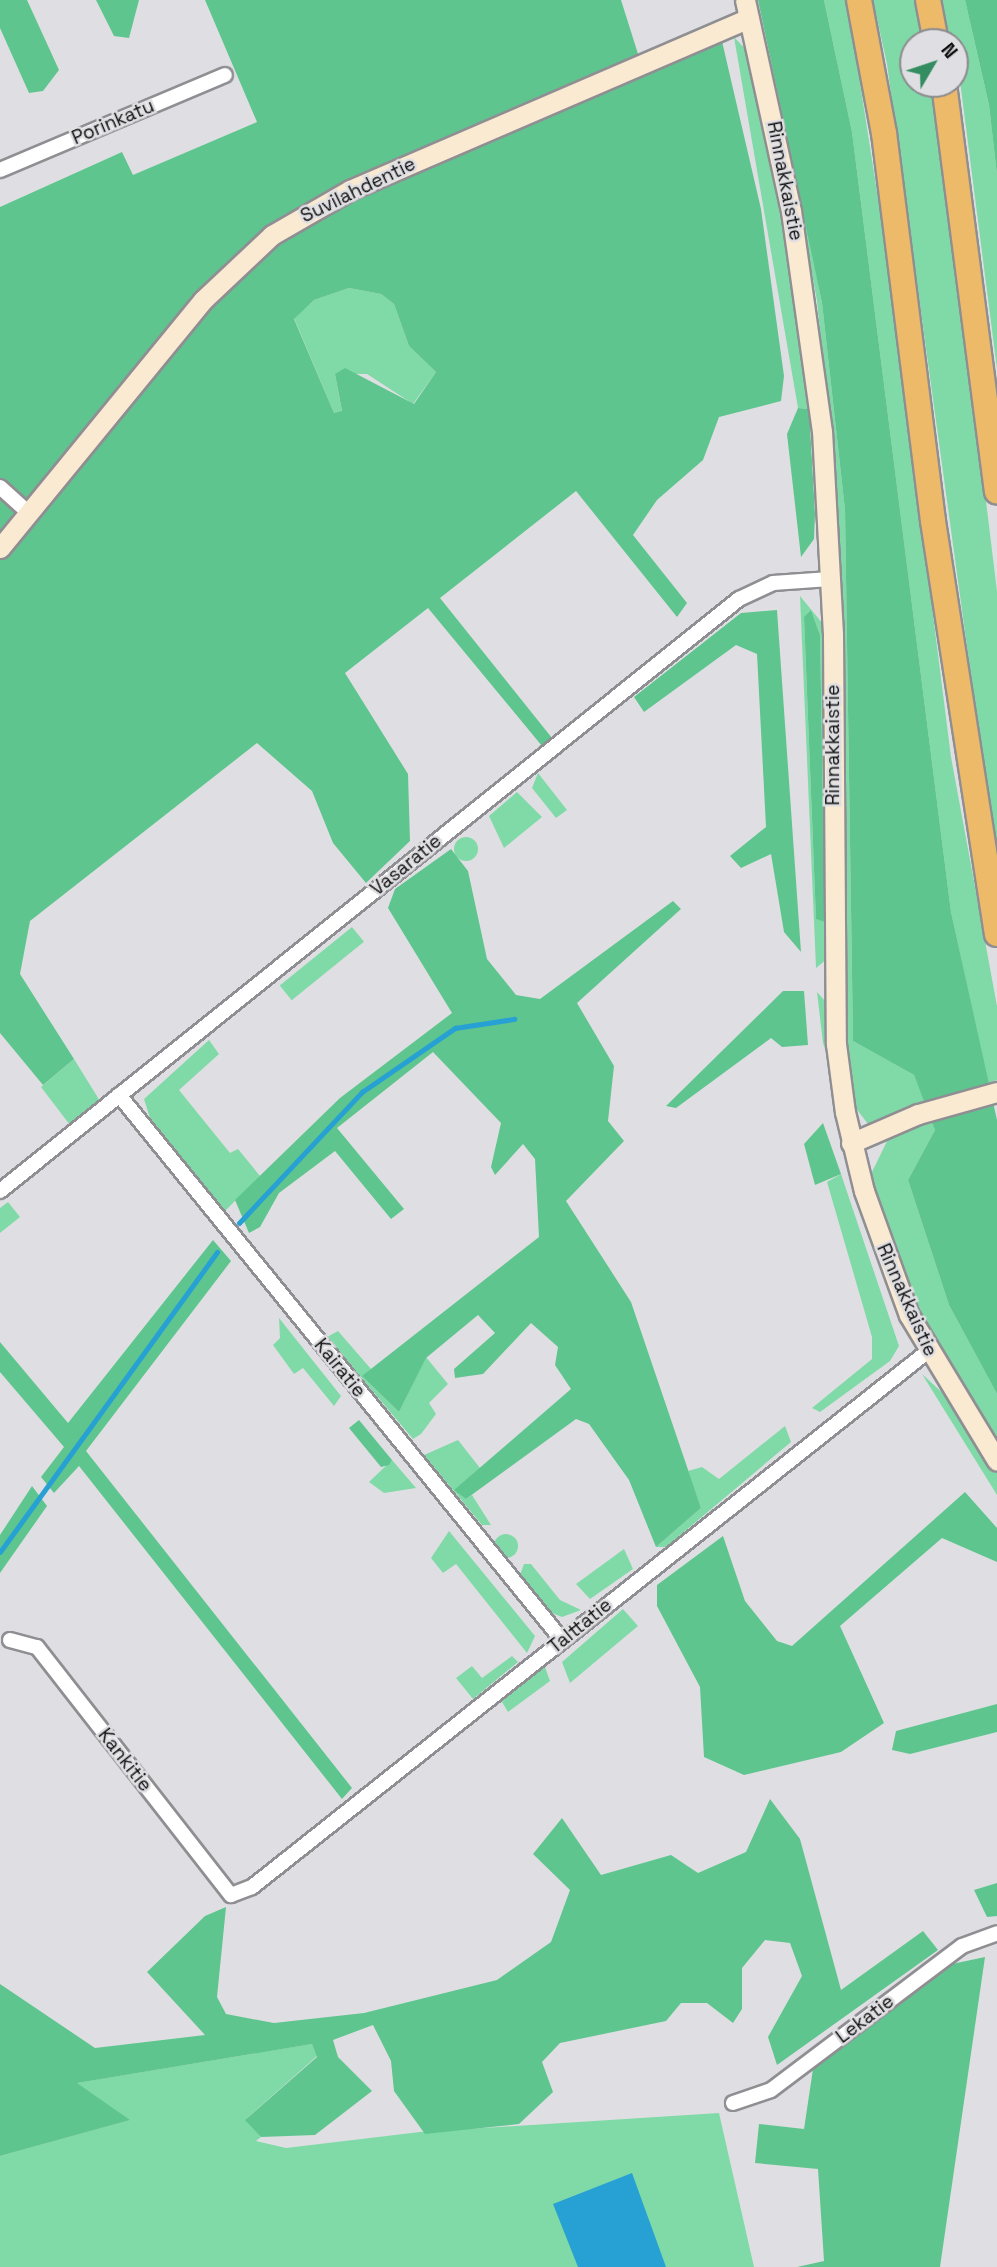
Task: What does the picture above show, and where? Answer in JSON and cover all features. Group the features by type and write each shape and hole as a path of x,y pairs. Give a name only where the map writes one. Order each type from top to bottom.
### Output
{"highway":[{"path":"859,0 884,133 933,521 997,934"},
{"path":"928,0 933,28"},
{"path":"946,98 997,492"}],"street":[{"name":"Suvilahdentie","path":"0,548 203,300 272,235 350,190 747,9"},
{"name":"Rinnakkaistie","path":"747,9 812,340 830,579 836,1044 851,1143 881,1245 927,1352 997,1461"},
{"name":"Porinkatu","path":"0,170 225,75"},
{"path":"0,487 28,512"},
{"name":"Vasaratie","path":"0,1191 739,599 773,583 830,579"},
{"path":"851,1143 918,1114 997,1092"},
{"name":"Kairatie","path":"119,1095 562,1640"},
{"name":"Talttatie","path":"231,1895 252,1887 927,1352"},
{"name":"Kankitie","path":"10,1640 37,1647 231,1895"},
{"name":"Lekatie","path":"733,2103 771,2090 962,1946 997,1933"}],"green space":[{"path":"0,0 27,0 59,70 43,91 29,93 0,28"},
{"path":"96,0 139,0 129,38 114,36"},
{"path":"205,0 621,0 645,76 721,37 761,209 784,376 781,401 719,417 703,460 657,500 633,535 687,603 677,617 576,491 440,598 552,738 542,746 428,608 345,673 408,774 410,841 366,883 333,843 312,791 257,743 30,921 20,974 74,1059 43,1085 0,1033 0,207 122,152 133,175 257,122","holes":["349,288 381,294 394,304 409,346 436,372 414,404 345,368 335,374 342,411 334,413 294,319 314,300"]},
{"path":"758,0 824,0 852,132 951,912 997,1120 997,1394 949,1305 908,1180 935,1130 914,1075 853,1041 845,510 822,303"},
{"path":"824,0 847,0 890,275 951,757 997,1006 997,1080 988,1083 951,912 852,132"},
{"path":"873,0 915,0 920,28 899,28 899,98 933,98 945,166 997,591 997,865 887,64"},
{"path":"942,0 965,0 989,105 997,175 997,369 962,98 969,98 969,28 947,28"},
{"path":"965,0 997,0 997,175 989,105"},
{"path":"734,37 749,53 796,282 809,409 798,408"},
{"path":"773,59 822,303 845,510 853,1041 914,1075 925,1102 868,1124 855,1107 843,1028 842,646 833,459 817,301"},
{"path":"349,288 381,294 394,304 409,346 436,372 413,404 367,374 335,374 342,412 334,413 294,318 314,300"},
{"path":"798,408 809,409 815,514 814,539 801,557 787,434"},
{"path":"800,596 823,624 824,647 827,959 816,968","holes":["811,610 820,635 825,921 816,919 804,618"]},
{"path":"777,610 801,952 784,932 771,854 741,868 730,856 766,827 757,654 736,645 644,712 634,697 741,613"},
{"path":"811,610 820,635 825,922 816,919 804,617"},
{"path":"538,773 567,810 556,818 532,788"},
{"path":"517,792 542,817 504,848 489,816"},
{"path":"466,837 477,844 478,849 471,860 466,861 455,854 454,849 461,838"},
{"path":"451,849 468,871 487,959 516,995 540,999 673,901 681,909 577,1003 614,1066 608,1121 624,1141 566,1201 631,1302 701,1508 656,1547 629,1480 589,1424 576,1419 466,1499 454,1490 571,1389 555,1365 558,1347 531,1323 483,1374 455,1378 454,1369 495,1333 478,1315 426,1358 399,1412 362,1376 539,1237 535,1159 523,1144 495,1175 491,1167 501,1123 433,1052 337,1128 404,1209 391,1219 335,1151 279,1193 260,1227 249,1233 235,1200 340,1098 452,1013 388,908 395,889"},
{"path":"352,927 364,942 292,1000 280,986"},
{"path":"783,991 804,991 808,1045 782,1047 771,1038 676,1108 666,1106"},
{"path":"817,992 826,1002 829,1061 823,1043"},
{"path":"209,1040 219,1054 179,1090 230,1153 238,1149 260,1176 225,1211 150,1118 144,1099"},
{"path":"74,1059 100,1101 70,1125 41,1087"},
{"path":"931,1118 935,1130 908,1180 949,1305 997,1394 997,1447 938,1352 891,1243 871,1174 890,1135"},
{"path":"823,1123 841,1174 815,1185 804,1144"},
{"path":"841,1174 899,1346 890,1361 820,1412 812,1408 872,1359 872,1337 827,1182"},
{"path":"8,1202 20,1217 0,1233 0,1208"},
{"path":"213,1240 231,1261 86,1451 352,1788 342,1799 79,1466 54,1493 41,1477 64,1447 0,1372 0,1342 68,1423"},
{"path":"279,1318 341,1396 334,1406 303,1368 294,1374 273,1345 280,1338"},
{"path":"338,1331 371,1369 363,1377 399,1412 426,1357 448,1384 429,1403 436,1414 421,1434 413,1439 327,1337"},
{"path":"922,1374 948,1398 997,1473 997,1495"},
{"path":"359,1420 392,1460 389,1465 381,1467 349,1428"},
{"path":"785,1426 791,1442 666,1547 656,1547 701,1508 688,1471 702,1467 719,1479"},
{"path":"458,1440 480,1468 455,1490 466,1499 472,1495 491,1525 482,1525 424,1455"},
{"path":"392,1460 416,1488 384,1493 369,1482"},
{"path":"32,1486 47,1506 0,1573 0,1535"},
{"path":"965,1492 997,1528 997,1562 942,1538 840,1626 884,1723 841,1752 744,1775 704,1757 700,1687 657,1606 657,1585 723,1536 745,1601 777,1641 792,1646"},
{"path":"449,1531 535,1636 527,1653 456,1564 443,1573 431,1558"},
{"path":"506,1534 515,1537 518,1546 515,1555 506,1558 497,1555 494,1546 497,1537"},
{"path":"624,1549 633,1569 590,1599 576,1584"},
{"path":"524,1564 531,1564 560,1600 581,1610 562,1617 547,1611 520,1575"},
{"path":"623,1609 638,1626 570,1683 562,1662"},
{"path":"512,1656 518,1662 473,1699 456,1678 472,1666 482,1678"},
{"path":"544,1664 550,1681 508,1712 502,1702 508,1694"},
{"path":"997,1704 997,1732 910,1754 892,1750 896,1731"},
{"path":"770,1799 800,1839 841,1990 923,1931 938,1950 777,2065 768,2037 802,1976 790,1943 765,1940 742,1968 742,2009 733,2023 707,2003 681,2003 666,2021 560,2043 542,2062 553,2092 519,2124 425,2134 394,2091 391,2061 373,2025 333,2040 338,2057 372,2091 315,2135 261,2137 245,2120 317,2057 312,2044 77,2083 130,2120 0,2156 0,1984 95,2048 205,2035 147,1972 205,1916 226,1907 217,1997 226,2014 274,2023 364,2013 497,1980 551,1942 570,1890 533,1854 562,1818 601,1875 671,1855 698,1873 746,1852"},
{"path":"997,1883 997,1916 987,1917 974,1890"},
{"path":"985,1957 940,2267 797,2267 824,2261 818,2169 755,2163 759,2124 804,2129 813,2069 952,1964"},
{"path":"312,2044 317,2056 246,2119 261,2137 256,2141 286,2148 420,2132 719,2113 754,2267 0,2267 0,2156 129,2120 76,2083"}],"water":[{"path":"632,2173 666,2267 578,2267 553,2204"}],"waterway":[{"path":"239,1223 362,1092 455,1028 514,1019"},
{"path":"0,1552 217,1252"}]}
